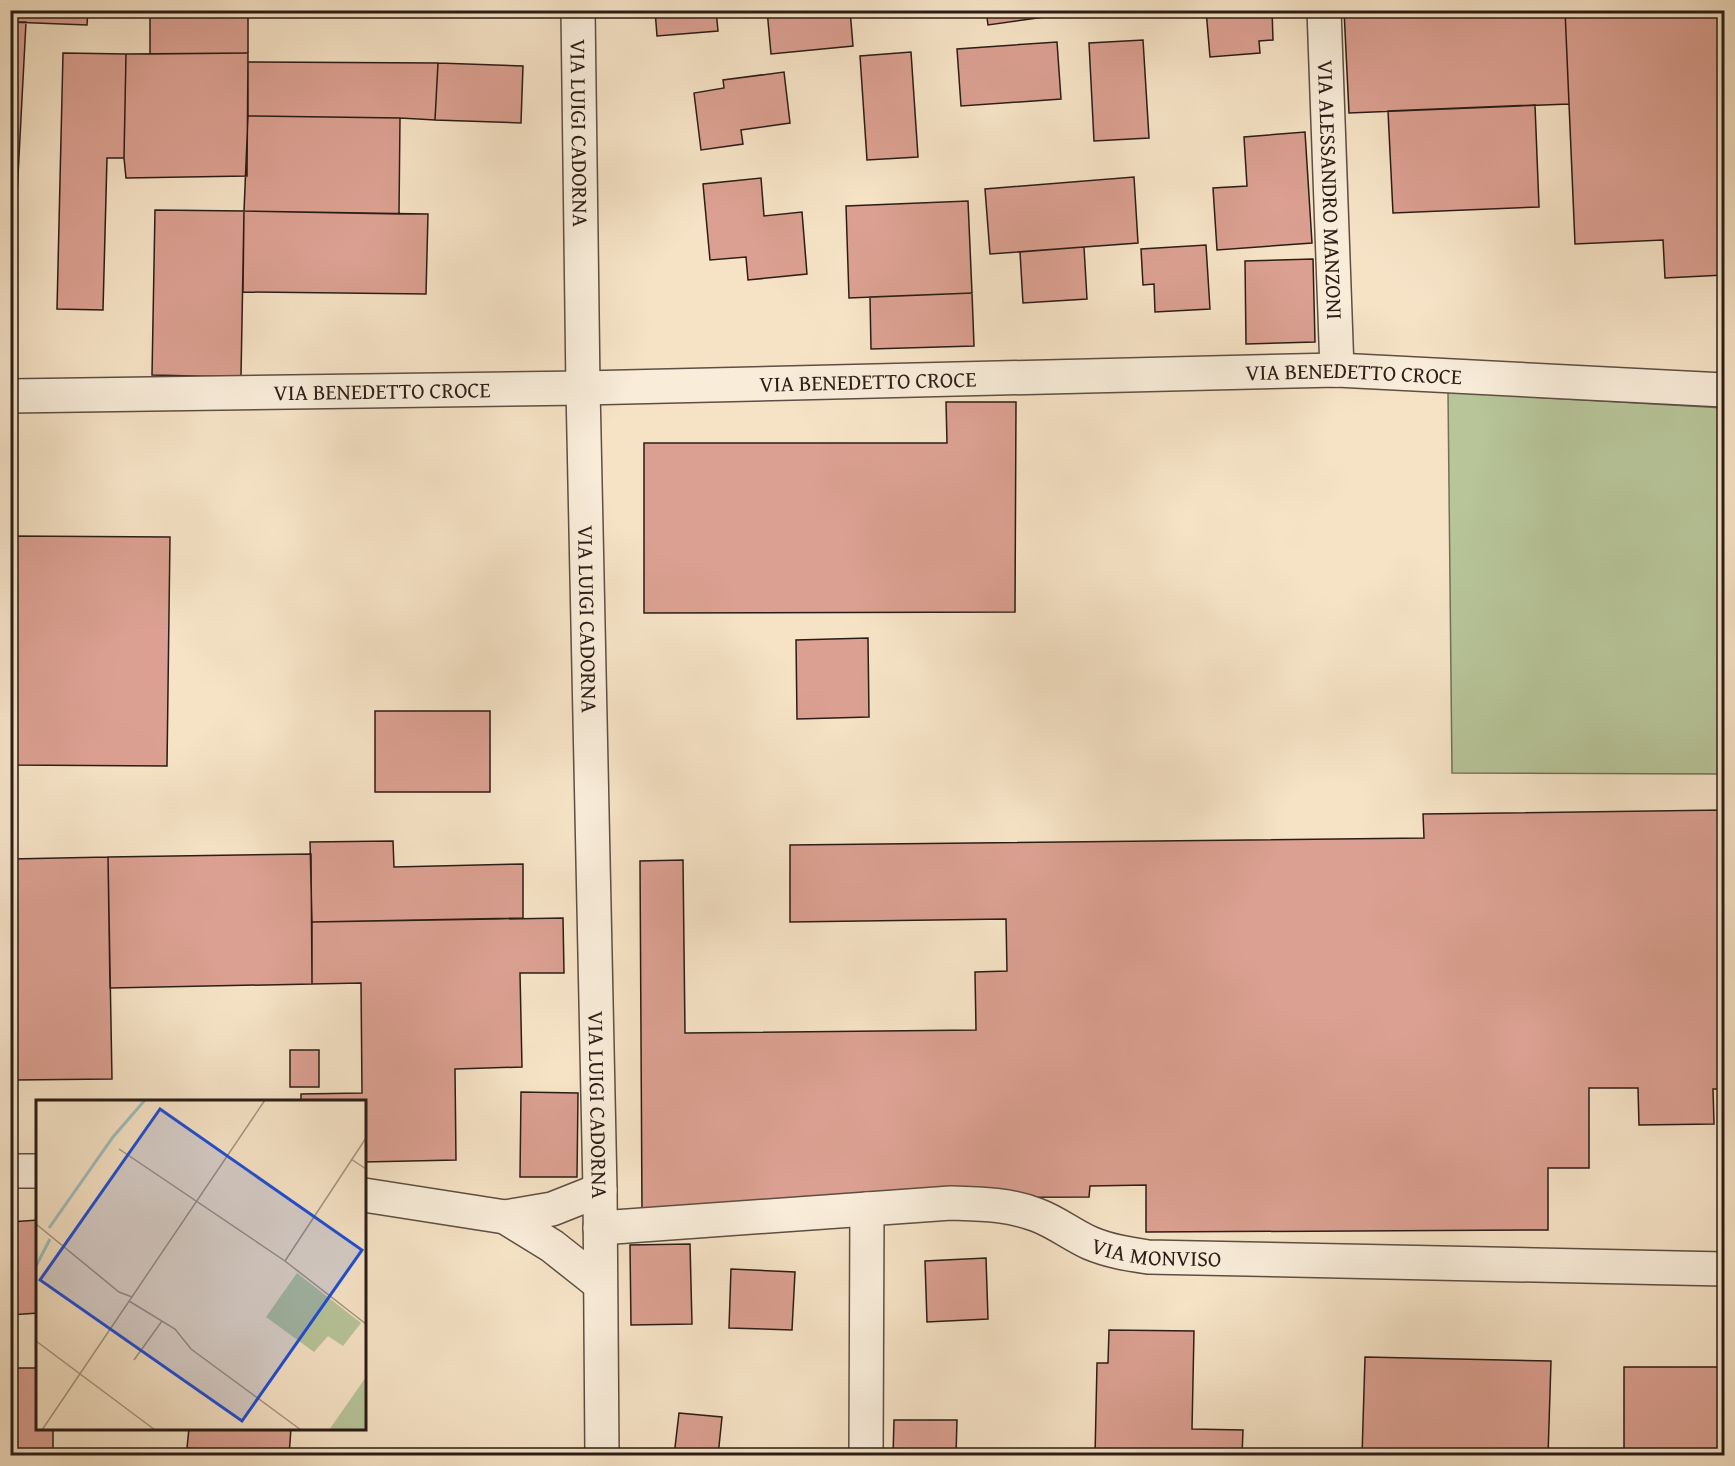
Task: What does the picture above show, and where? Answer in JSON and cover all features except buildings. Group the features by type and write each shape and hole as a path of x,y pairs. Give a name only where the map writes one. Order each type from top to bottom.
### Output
{"street":[{"name":"VIA LUIGI CADORNA","path":"578,10 583,388 600,1191 602,1455"},
{"name":"VIA ALESSANDRO MANZONI","path":"1324,10 1337,370"},
{"name":"VIA BENEDETTO CROCE","path":"10,396 583,388 1337,370 1725,390"},
{"path":"10,1171 36,1171"},
{"path":"366,1195 505,1217 552,1209 600,1191"},
{"name":"VIA MONVISO","path":"600,1228 951,1203 1006,1206 1040,1216 1102,1247 1116,1252 1148,1257 1725,1269"},
{"path":"866,1455 867,1209"},
{"path":"505,1217 552,1246 600,1284"}],"green space":[{"path":"1448,392 1724,408 1724,774 1452,773"}]}
